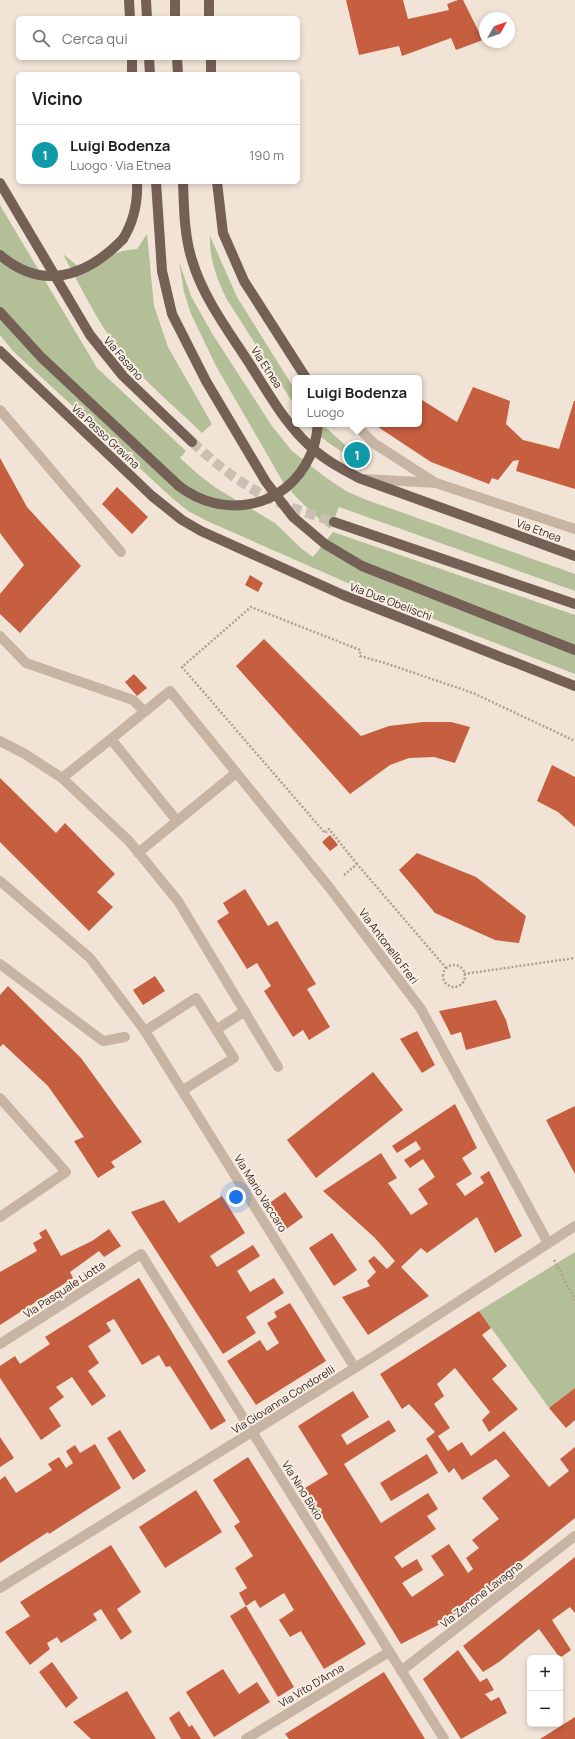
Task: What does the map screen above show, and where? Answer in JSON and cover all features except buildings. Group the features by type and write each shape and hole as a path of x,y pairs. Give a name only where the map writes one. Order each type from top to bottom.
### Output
{"main road":[{"path":"129,0 130,16"},
{"path":"146,0 147,16"},
{"path":"175,0 176,16"},
{"path":"209,0 209,16"},
{"path":"132,60 132,72"},
{"path":"149,60 150,72"},
{"path":"177,60 178,72"},
{"path":"211,60 211,72"},
{"name":"Via Fasano","path":"0,183 90,335 123,376 192,442"},
{"path":"0,255 23,270 39,275 66,274 80,271 106,256 123,239 130,227 135,213 137,184"},
{"name":"Via Due Obelischi","path":"156,184 162,271 172,314 206,381 266,482 294,517 325,544 375,572 575,650"},
{"name":"Via Etnea","path":"183,184 185,230 191,260 200,284 292,426"},
{"path":"216,184 223,233 244,281 304,375"},
{"name":"Via Passo Gravina","path":"0,312 41,357 179,486 191,495 204,501 223,506 242,505 266,500 279,493 291,484 301,472 310,457 316,441 318,427"},
{"name":"Via Passo Gravina","path":"0,351 152,496 182,520 201,531"},
{"name":"Via Etnea","path":"293,427 311,447 330,461 359,478 575,556"},
{"path":"334,522 575,604"},
{"name":"Via Due Obelischi","path":"201,531 343,595 575,686"}],"street":[{"path":"0,410 121,552"},
{"path":"357,427 375,444 436,483 575,530"},
{"path":"359,478 436,483"},
{"path":"0,636 26,663 133,700 144,712 62,778"},
{"name":"Via Antonello Freri","path":"144,712 170,691 329,886 421,1009 548,1243"},
{"path":"111,739 177,821"},
{"path":"0,741 25,754 62,778 129,841 178,901 278,1067"},
{"path":"138,853 236,773"},
{"name":"Via Mario Vaccaro","path":"0,881 90,958 145,1031 355,1368"},
{"path":"0,964 103,1041 125,1037"},
{"path":"145,1031 196,998 234,1058 183,1090"},
{"path":"216,1030 245,1011"},
{"path":"0,1098 66,1172 0,1217"},
{"name":"Via Giovanna Condorelli","path":"0,1588 355,1368 575,1226"},
{"name":"Via Pasquale Liotta","path":"0,1344 141,1254"},
{"name":"Via Nino Bixio","path":"141,1254 253,1432 388,1652 444,1739"},
{"name":"Via Zenone Lavagna","path":"401,1671 575,1536"},
{"name":"Via Vito D'Anna","path":"246,1739 388,1652"}],"path":[{"path":"446,968 329,829 325,833 182,667 251,606 360,650 360,656 473,693 575,741"},
{"path":"345,874 358,864"},
{"path":"464,974 575,958"},
{"path":"457,966 462,969 464,980 461,984 456,987 450,986 443,978 443,973 446,968 457,966"},
{"path":"554,1260 575,1300"}],"green space":[{"path":"0,205 97,368 186,451 180,458 199,475 216,488 275,523 302,549 313,557 333,532 575,615 575,674 400,606 207,521 188,511 172,498 13,351 0,335"},
{"path":"147,234 154,306 168,347 212,424 202,433 126,359 95,314 63,254 80,268 122,251 137,249"},
{"path":"210,236 237,297 292,385 292,401 226,298 214,268"},
{"path":"179,262 191,296 213,335 272,426 292,451 325,477 346,491 364,499 575,574 575,591 339,507 330,529 299,500 283,482 216,366 191,314 184,292"},
{"path":"311,427 325,427 345,445 364,457 366,462 362,464 314,431"},
{"path":"575,1252 575,1388 549,1408 479,1311"}],"tunnel":[{"path":"192,442 228,472 257,491 275,501 334,522"}],"place":[{"name":"Luigi Bodenza","path":"357,455"}]}
